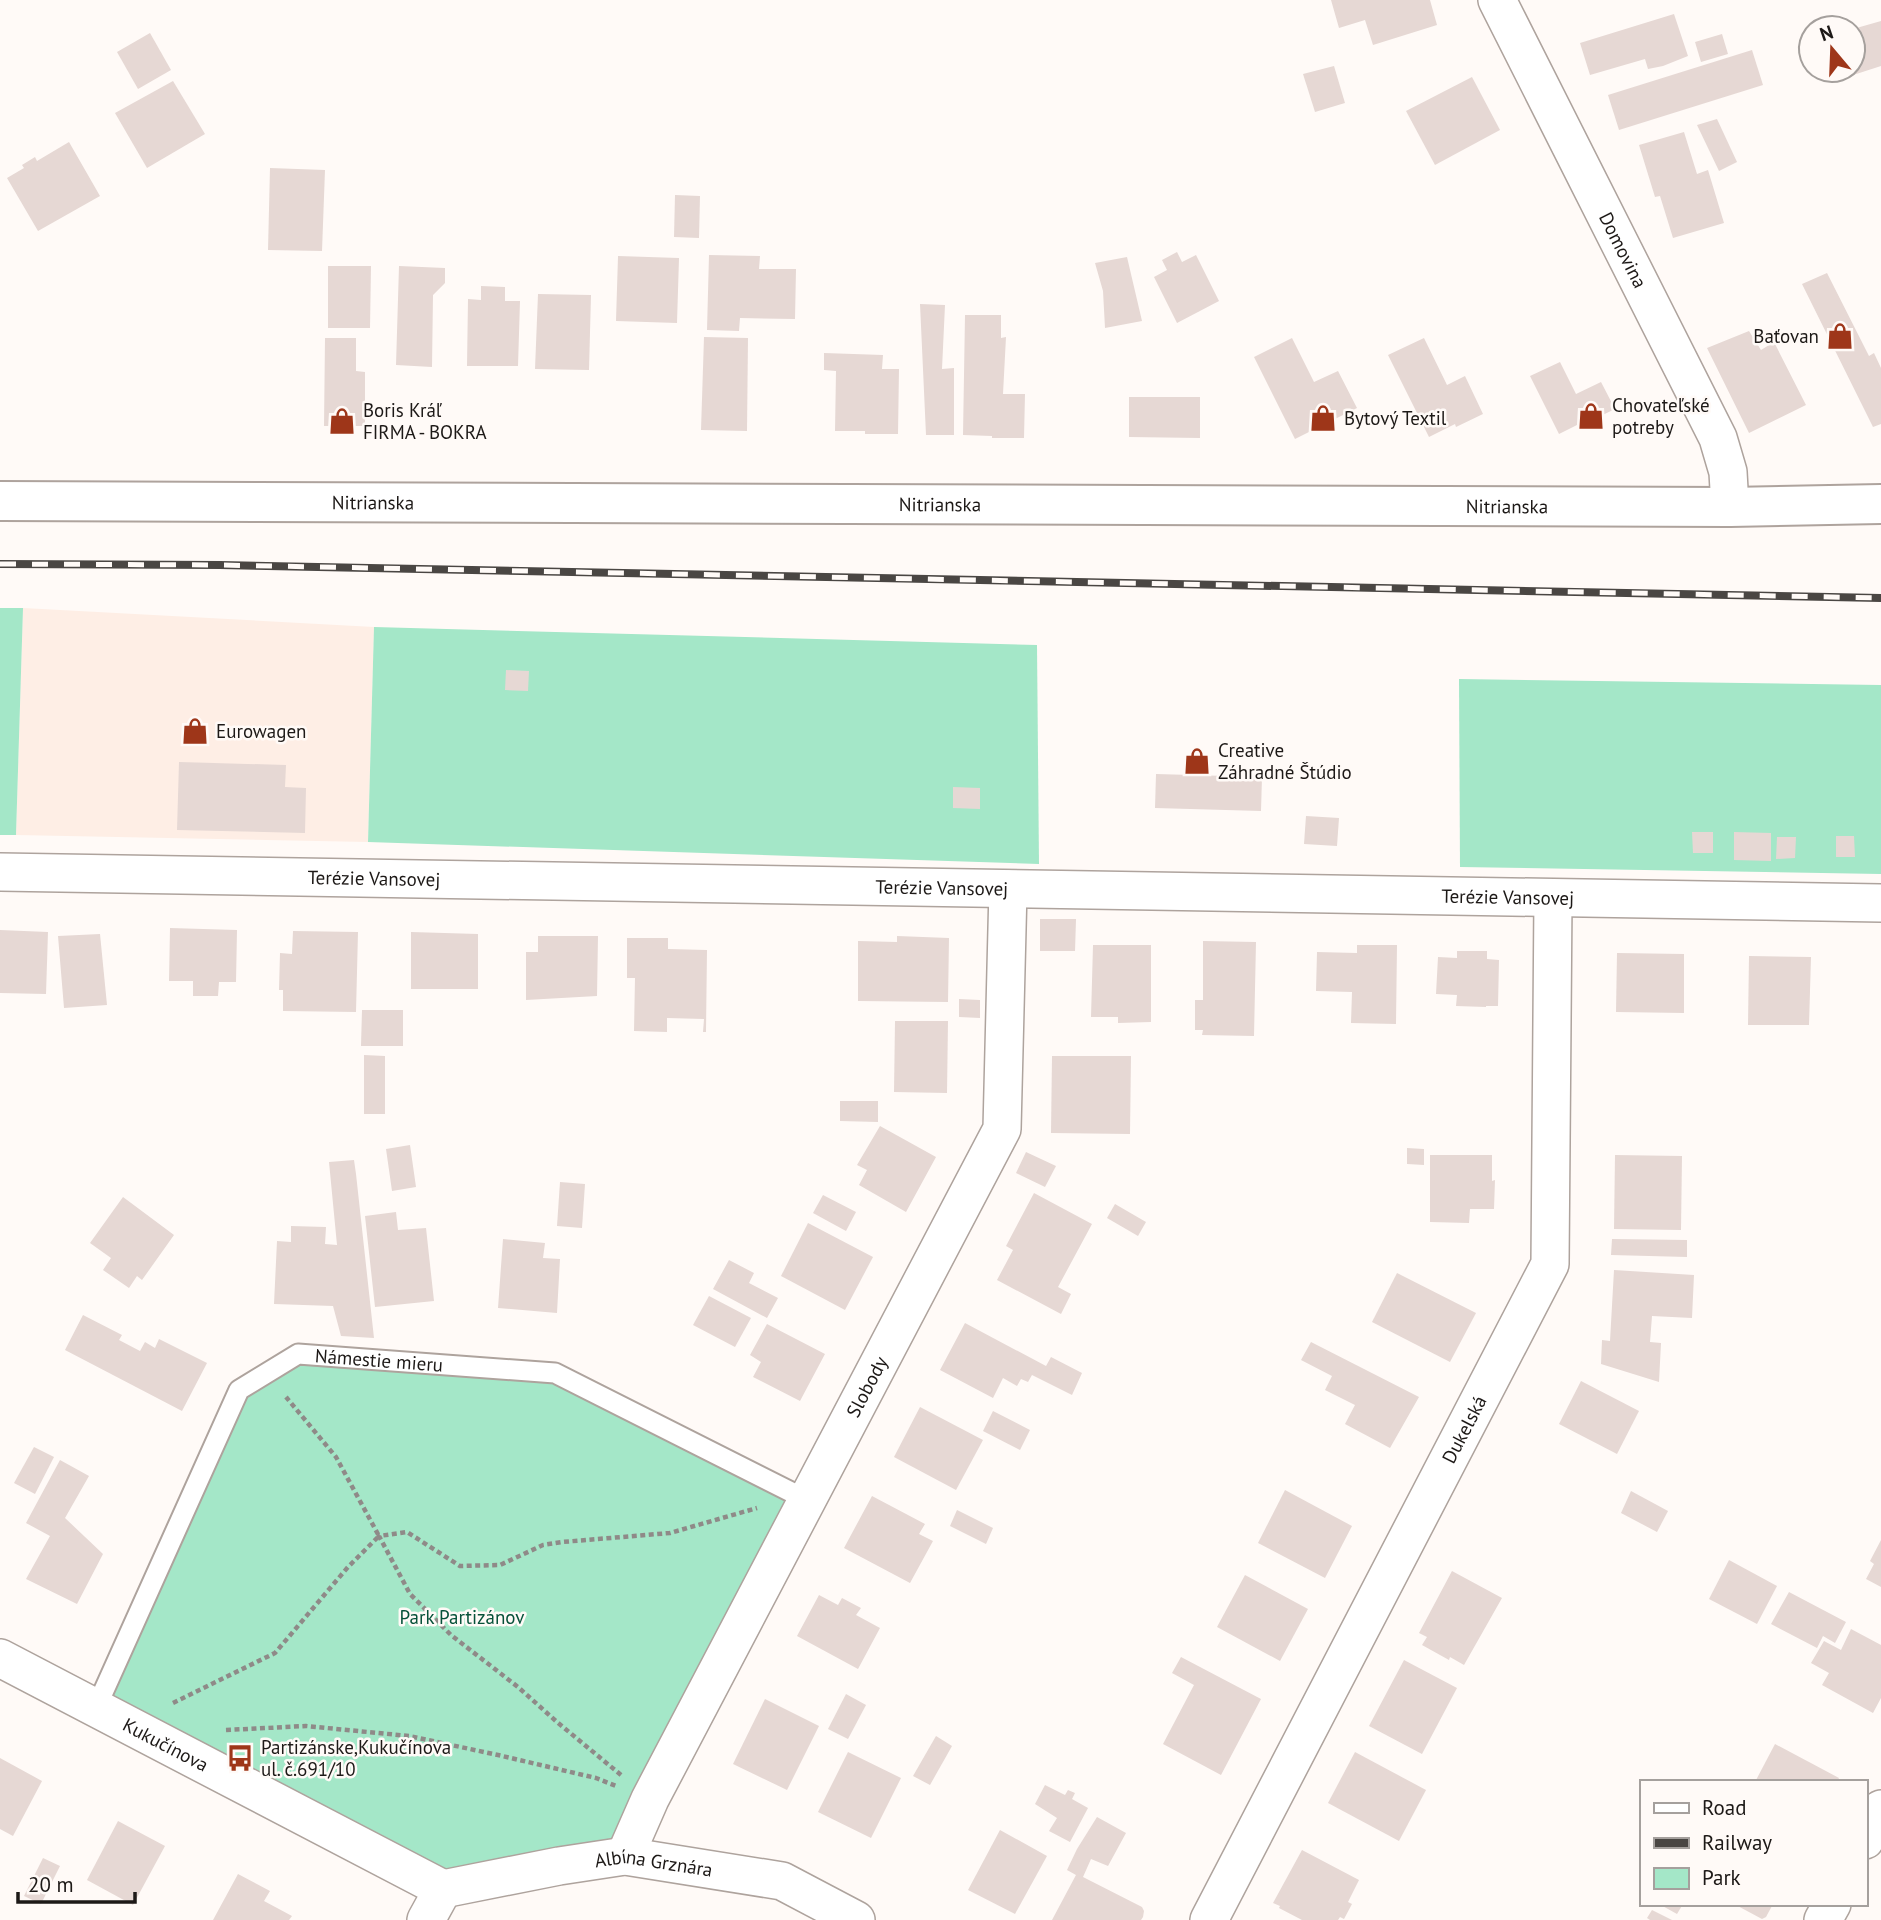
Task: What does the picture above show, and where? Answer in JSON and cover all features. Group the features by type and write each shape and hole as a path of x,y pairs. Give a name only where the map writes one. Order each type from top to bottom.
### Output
{"main road":[{"name":"Nitrianska","path":"0,501 1730,508 1881,503"}],"street":[{"name":"Domovina","path":"1497,0 1718,438 1728,472 1730,508"},
{"name":"Terézie Vansovej","path":"0,873 1881,903"},
{"name":"Slobody","path":"625,1856 650,1799 1002,1129 1008,889"},
{"name":"Dukelská","path":"1209,1920 1549,1264 1553,898"},
{"name":"Kukučínova","path":"0,1658 176,1749 434,1905"},
{"path":"1867,1835 1881,1809"},
{"name":"Albína Grznára","path":"434,1905 559,1866 625,1856 782,1881 856,1920"}],"lane":[{"name":"Námestie mieru","path":"96,1708 239,1390 298,1354 555,1373 807,1500"}],"path":[{"path":"267,1374 336,1457 410,1594 451,1635 519,1687 556,1723 650,1799"},
{"path":"170,1704 275,1653 348,1567 379,1536 407,1532 460,1566 500,1565 543,1545 670,1533 762,1507 807,1500"},
{"path":"176,1749 212,1731 306,1726 409,1736 596,1779 650,1799"}],"shaded area":[{"name":"Eurowagen","path":"23,608 374,627 368,842 16,835"}],"green space":[{"path":"0,608 23,608 16,835 0,835"},
{"path":"374,627 1037,645 1039,864 368,842"},
{"path":"1459,679 1881,685 1881,874 1460,867"},
{"name":"Park Partizánov","path":"298,1354 555,1373 807,1500 625,1856 443,1889 96,1708 239,1390"}],"building":[{"path":"1331,0 1430,0 1437,25 1373,45 1365,20 1339,28"},
{"path":"1674,14 1688,56 1648,69 1645,59 1590,75 1580,43"},
{"path":"1881,21 1881,66 1867,71 1867,25"},
{"path":"150,33 171,70 138,89 117,52"},
{"path":"1722,34 1728,54 1701,62 1695,42"},
{"path":"1752,50 1763,85 1619,130 1608,95"},
{"path":"1334,66 1345,103 1315,112 1303,74"},
{"path":"1472,77 1500,130 1435,165 1406,111"},
{"path":"173,81 205,134 147,168 115,113"},
{"path":"1717,119 1737,162 1719,171 1697,125"},
{"path":"1684,132 1697,174 1708,170 1724,223 1673,238 1660,196 1655,197 1639,145"},
{"path":"69,142 100,196 38,231 7,178 24,168 22,165 35,157 37,161"},
{"path":"270,168 325,170 322,251 268,250"},
{"path":"675,195 700,196 699,238 674,237"},
{"path":"1177,252 1182,262 1196,255 1219,301 1177,323 1154,277 1167,270 1162,260"},
{"path":"709,255 760,256 759,269 796,269 795,319 740,318 739,331 707,330"},
{"path":"618,256 679,258 677,323 616,321"},
{"path":"1127,257 1142,321 1105,328 1103,291 1095,263"},
{"path":"328,266 371,266 370,328 328,328"},
{"path":"399,266 445,268 445,283 433,295 432,367 396,365"},
{"path":"1827,273 1869,356 1874,353 1881,368 1881,424 1873,427 1802,284"},
{"path":"481,286 505,287 505,301 520,301 518,366 467,366 468,299 481,300"},
{"path":"538,294 591,295 589,370 535,369"},
{"path":"920,304 945,305 942,369 954,368 954,435 926,435"},
{"path":"965,315 1001,315 1001,338 1006,337 1003,394 1025,394 1024,438 963,435"},
{"path":"1749,331 1761,350 1774,342 1806,405 1749,433 1707,348"},
{"path":"704,337 748,338 747,431 701,430"},
{"path":"325,338 356,338 356,371 365,372 365,426 324,426"},
{"path":"1292,338 1314,382 1338,371 1357,408 1295,439 1254,357"},
{"path":"1424,338 1447,385 1465,376 1483,414 1429,437 1388,355"},
{"path":"824,353 883,355 882,369 899,369 898,434 835,431 836,371 824,370"},
{"path":"1560,362 1576,394 1601,382 1615,409 1559,434 1530,376"},
{"path":"1129,397 1200,397 1200,438 1129,437"},
{"path":"506,670 529,671 528,691 505,690"},
{"path":"179,762 286,765 285,787 306,788 305,833 177,830"},
{"path":"1156,774 1262,777 1261,811 1155,808"},
{"path":"953,787 980,788 980,809 953,808"},
{"path":"1306,816 1339,818 1337,846 1304,844"},
{"path":"1692,832 1713,832 1713,853 1693,853"},
{"path":"1734,832 1771,833 1771,861 1734,860"},
{"path":"1836,836 1854,836 1855,857 1836,857"},
{"path":"1777,837 1796,837 1795,858 1776,859"},
{"path":"1040,919 1076,919 1075,951 1040,951"},
{"path":"170,928 237,930 236,982 219,982 218,996 193,996 193,981 169,981"},
{"path":"0,930 48,932 46,994 0,993"},
{"path":"293,931 358,932 356,1012 283,1011 283,990 279,990 280,953 292,954"},
{"path":"411,932 478,934 478,989 411,989"},
{"path":"100,934 107,1005 64,1008 58,936"},
{"path":"538,936 598,936 597,996 526,1000 526,952 538,952"},
{"path":"897,936 949,938 948,1002 858,1001 858,941 897,942"},
{"path":"627,938 668,938 668,949 707,950 706,1032 703,1032 704,1019 667,1018 667,1032 634,1031 635,978 627,978"},
{"path":"1203,941 1256,942 1254,1036 1202,1035 1203,1030 1195,1030 1195,1000 1203,1000"},
{"path":"1093,945 1151,945 1151,1022 1118,1023 1118,1017 1091,1017"},
{"path":"1357,945 1397,945 1396,1024 1351,1023 1352,992 1316,991 1317,952 1357,953"},
{"path":"1457,951 1487,951 1487,959 1499,960 1498,1006 1456,1006 1457,995 1436,994 1438,957 1457,958"},
{"path":"1617,953 1684,954 1684,1013 1616,1012"},
{"path":"1749,956 1811,957 1809,1025 1748,1025"},
{"path":"959,999 980,1000 980,1018 959,1017"},
{"path":"362,1010 403,1010 403,1046 361,1046"},
{"path":"895,1021 948,1021 947,1093 894,1092"},
{"path":"364,1055 385,1056 385,1114 364,1114"},
{"path":"1052,1056 1131,1056 1130,1134 1051,1133"},
{"path":"840,1101 878,1101 878,1122 840,1121"},
{"path":"880,1126 936,1157 906,1212 859,1185 867,1170 857,1165"},
{"path":"410,1145 416,1187 392,1191 386,1149"},
{"path":"1407,1148 1424,1149 1424,1165 1407,1164"},
{"path":"1026,1152 1056,1166 1045,1187 1016,1173"},
{"path":"1430,1155 1492,1155 1494,1209 1470,1209 1469,1223 1430,1222"},
{"path":"1615,1155 1682,1156 1681,1230 1614,1229"},
{"path":"354,1160 374,1338 341,1336 333,1306 274,1304 277,1241 291,1242 291,1226 326,1227 325,1244 337,1245 329,1162"},
{"path":"560,1182 585,1184 582,1228 557,1226"},
{"path":"1034,1193 1092,1224 1058,1287 1071,1294 1061,1314 997,1280 1013,1250 1006,1246"},
{"path":"823,1195 856,1212 846,1231 813,1213"},
{"path":"123,1197 174,1235 142,1280 137,1276 129,1288 103,1270 111,1258 90,1243"},
{"path":"1115,1204 1146,1222 1138,1236 1107,1218"},
{"path":"396,1212 398,1230 426,1228 434,1301 375,1307 365,1216"},
{"path":"808,1223 873,1257 845,1310 781,1276"},
{"path":"503,1239 545,1243 543,1258 560,1259 557,1313 498,1308"},
{"path":"1612,1239 1687,1240 1687,1257 1611,1255"},
{"path":"729,1260 754,1273 749,1283 778,1298 767,1318 713,1289"},
{"path":"1614,1270 1694,1275 1692,1318 1652,1316 1650,1342 1661,1343 1659,1382 1601,1364 1602,1340 1610,1341"},
{"path":"1397,1273 1476,1313 1450,1362 1372,1322"},
{"path":"709,1296 751,1318 735,1347 693,1325"},
{"path":"83,1315 122,1335 119,1340 140,1351 145,1342 155,1348 159,1339 207,1363 182,1411 65,1350"},
{"path":"965,1323 1046,1366 1051,1357 1082,1373 1072,1395 1032,1375 1028,1382 1021,1379 1017,1386 1003,1378 993,1398 940,1370"},
{"path":"767,1324 825,1354 800,1401 753,1377 761,1362 750,1355"},
{"path":"1311,1342 1419,1397 1390,1448 1345,1424 1355,1405 1325,1390 1332,1376 1301,1360"},
{"path":"1581,1381 1639,1411 1617,1454 1559,1424"},
{"path":"920,1407 983,1440 956,1490 894,1457"},
{"path":"993,1411 1030,1430 1020,1450 983,1431"},
{"path":"34,1447 54,1457 35,1494 14,1483"},
{"path":"60,1460 89,1476 65,1518 103,1554 77,1604 26,1579 50,1536 26,1523"},
{"path":"1285,1490 1352,1526 1325,1578 1258,1543"},
{"path":"1631,1491 1668,1511 1657,1532 1621,1513"},
{"path":"872,1496 925,1524 919,1534 933,1541 910,1583 844,1548"},
{"path":"957,1510 993,1528 986,1544 950,1526"},
{"path":"1881,1540 1881,1587 1866,1579 1874,1564 1870,1561"},
{"path":"1729,1560 1777,1586 1757,1624 1709,1599"},
{"path":"1452,1571 1502,1598 1464,1665 1422,1645 1427,1637 1419,1633"},
{"path":"1245,1575 1308,1609 1280,1661 1217,1627"},
{"path":"1789,1592 1846,1622 1835,1643 1823,1636 1817,1648 1771,1624"},
{"path":"819,1595 838,1605 842,1598 861,1608 856,1615 880,1628 858,1669 797,1636"},
{"path":"1851,1629 1881,1645 1881,1698 1873,1713 1822,1685 1829,1673 1811,1663 1824,1641 1841,1650"},
{"path":"1181,1657 1261,1699 1221,1775 1163,1744 1194,1685 1172,1673"},
{"path":"1404,1660 1457,1688 1422,1754 1369,1726"},
{"path":"846,1694 866,1705 848,1739 828,1729"},
{"path":"765,1699 819,1726 787,1790 733,1764"},
{"path":"936,1736 952,1746 930,1785 913,1776"},
{"path":"1775,1744 1839,1778 1838,1780 1756,1780"},
{"path":"848,1752 901,1778 871,1838 818,1812"},
{"path":"1355,1752 1426,1790 1399,1841 1328,1803"},
{"path":"0,1758 42,1781 13,1836 0,1829"},
{"path":"1045,1785 1065,1795 1068,1790 1075,1793 1072,1799 1088,1808 1070,1842 1049,1831 1057,1818 1035,1804"},
{"path":"1097,1817 1126,1833 1108,1866 1091,1859 1083,1877 1142,1907 1143,1917 1141,1920 1052,1920 1076,1875 1067,1870"},
{"path":"118,1821 165,1846 133,1905 87,1880"},
{"path":"1000,1830 1047,1856 1015,1914 968,1890"},
{"path":"1302,1850 1359,1880 1348,1902 1352,1904 1344,1919 1302,1920 1273,1903"},
{"path":"43,1858 60,1866 41,1904 24,1896"},
{"path":"238,1874 270,1891 264,1901 292,1916 289,1920 213,1920"},
{"path":"1663,1906 1682,1906 1677,1914"},
{"path":"1738,1906 1772,1906 1762,1919"},
{"path":"1652,1910 1672,1920 1650,1920 1647,1918"}],"railway":[{"path":"0,564 220,565 1881,598"}],"place":[{"name":"Baťovan","path":"1840,336"},
{"name":"Chovateľské potreby","path":"1591,416"},
{"name":"Bytový Textil","path":"1323,418"},
{"name":"Boris Kráľ FIRMA - BOKRA","path":"342,421"},
{"name":"Eurowagen","path":"195,731"},
{"name":"Creative Záhradné Štúdio","path":"1197,761"},
{"name":"Partizánske,Kukučínova ul. č.691/10","path":"240,1758"}]}
